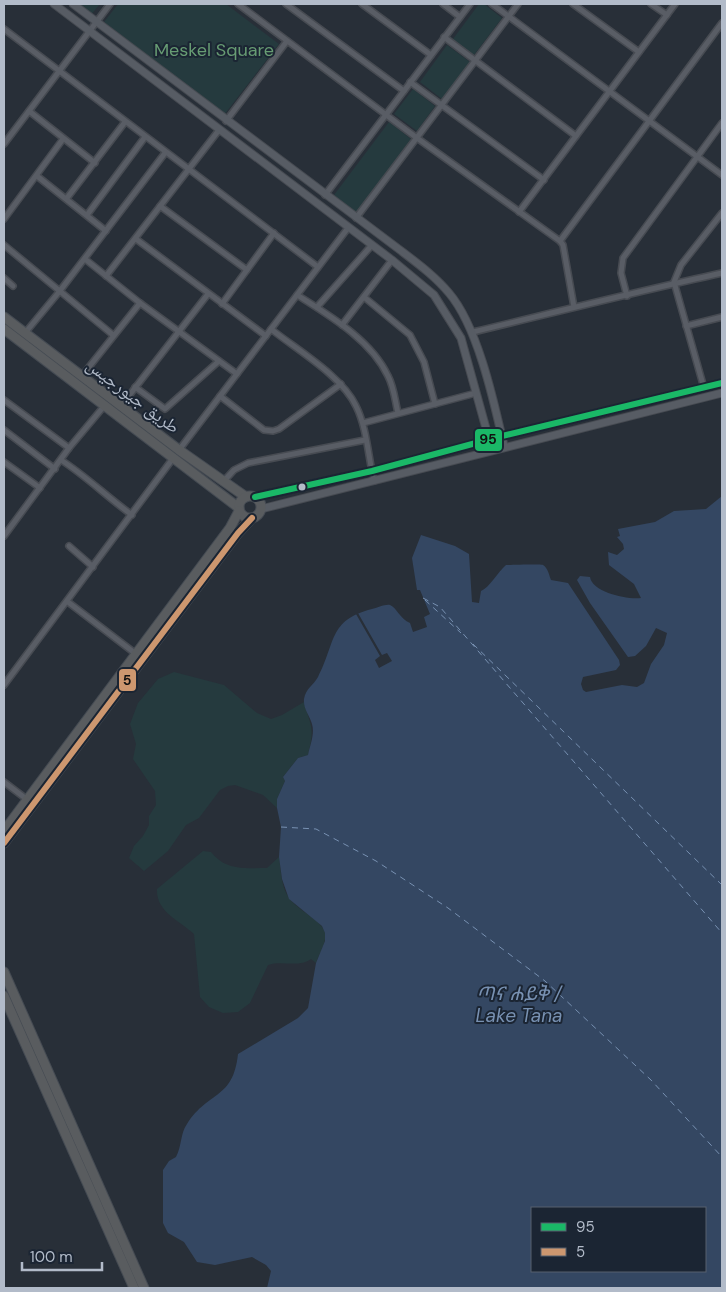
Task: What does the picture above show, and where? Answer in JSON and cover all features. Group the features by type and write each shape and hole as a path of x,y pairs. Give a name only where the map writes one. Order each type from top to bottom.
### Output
{"highway":[{"name":"طريق جيورجيس","path":"4,317 81,377 108,402 246,497"},
{"path":"4,329 108,402"},
{"path":"118,409 173,458 239,509 246,518 252,518"},
{"path":"4,843 30,802 214,557 258,514 261,509 260,502 255,497 246,497 241,501 239,509 214,557"},
{"path":"4,831 30,802"},
{"path":"4,972 144,1288"},
{"path":"4,996 134,1288"}],"street":[{"path":"54,4 392,260 434,295 448,314 461,338 492,450"},
{"path":"73,4 226,121 400,250 430,274 448,292 473,332 504,446"},
{"path":"5,141 110,4"},
{"path":"286,4 404,90"},
{"path":"362,4 431,55"},
{"path":"442,4 460,16"},
{"path":"318,204 470,4"},
{"path":"492,4 722,175"},
{"path":"4,685 68,602 179,450 518,4"},
{"path":"573,4 640,52"},
{"path":"651,4 667,16"},
{"path":"519,212 675,4"},
{"path":"242,5 386,115 560,241 563,245 574,307"},
{"path":"560,241 722,23"},
{"path":"4,28 125,122 189,168 318,267"},
{"path":"444,37 576,136"},
{"path":"106,276 288,41"},
{"path":"148,75 155,65"},
{"path":"410,82 544,180"},
{"path":"29,111 95,163"},
{"path":"67,198 125,122"},
{"path":"628,296 621,273 623,258 722,123"},
{"path":"87,215 145,137"},
{"path":"4,219 64,139"},
{"path":"25,333 60,292 165,152"},
{"path":"287,181 294,171"},
{"path":"37,176 106,231"},
{"path":"160,206 247,270"},
{"path":"704,388 674,282 681,265 722,212"},
{"path":"222,304 274,233"},
{"path":"136,239 266,336"},
{"path":"4,245 114,336"},
{"path":"317,307 372,245"},
{"path":"342,325 400,250"},
{"path":"85,259 178,332 237,374"},
{"path":"461,338 473,332 574,307 628,296 674,282 722,273"},
{"path":"4,278 13,286"},
{"path":"118,409 208,294"},
{"path":"297,295 342,325 382,363 390,378 398,413"},
{"path":"364,297 410,335 424,362 434,404"},
{"path":"81,377 140,303"},
{"path":"686,326 722,317"},
{"path":"271,329 341,384 351,396 362,423 374,481"},
{"path":"135,387 165,409 219,361"},
{"path":"255,497 372,471 502,436 721,383 722,393 504,446 261,509"},
{"path":"220,396 264,430 273,431 279,429 341,384"},
{"path":"362,423 489,390"},
{"path":"4,400 69,448"},
{"path":"650,400 653,410"},
{"path":"4,536 69,448 108,402"},
{"path":"4,430 55,469"},
{"path":"222,482 234,470 248,462 365,440"},
{"path":"61,460 85,475 103,494 132,515"},
{"path":"4,462 40,488"},
{"path":"69,546 93,567"},
{"path":"68,602 142,651"},
{"path":"4,782 30,802"}],"green space":[{"path":"74,4 100,4 90,16"},
{"name":"Meskel Square","path":"118,4 226,4 279,44 224,115 104,22"},
{"path":"479,4 484,4 502,18 474,55 453,39"},
{"path":"447,45 470,62 442,99 420,82"},
{"path":"413,89 435,106 417,131 394,114"},
{"path":"389,122 411,139 354,216 331,199"},
{"path":"174,672 224,685 257,713 271,719 304,702 312,732 308,755 298,758 283,777 285,781 277,799 277,808 263,795 235,785 228,786 220,790 199,818 186,825 168,851 144,871 129,858 134,846 143,836 149,825 149,816 156,805 155,791 133,759 136,744 130,724 138,703 158,679"},
{"path":"203,851 211,852 223,863 244,868 267,868 279,857 286,894 298,907 320,924 325,933 324,944 316,963 311,959 307,962 296,964 279,963 268,965 250,1003 238,1012 223,1013 209,1007 200,997 194,934 164,910 158,897 157,889"}],"water":[{"name":"ጣና ሐይቅ / Lake Tana","path":"722,496 722,1288 267,1288 271,1271 266,1265 252,1257 215,1265 197,1262 184,1242 168,1233 163,1223 163,1170 169,1161 176,1157 183,1132 195,1113 219,1094 231,1080 238,1054 298,1018 308,1008 316,963 325,941 325,933 322,926 289,899 282,879 279,857 281,827 277,799 285,781 283,777 298,758 308,755 313,728 304,699 306,692 318,677 324,665 331,643 340,626 358,614 390,605 410,623 413,632 427,627 424,617 430,614 420,590 417,590 412,558 421,535 455,546 469,554 472,602 479,603 481,591 487,587 506,565 545,566 551,580 568,583 619,660 620,665 616,670 583,677 581,684 583,690 586,692 622,685 637,687 644,683 651,664 664,645 667,633 656,628 646,646 635,656 628,657 590,603 577,580 580,576 590,577 592,582 603,591 627,598 641,598 634,584 609,565 608,552 617,555 624,549 623,544 617,537 620,536 618,529 655,522 674,511 706,509"}],"pier":[{"path":"358,613 382,655 387,653 392,661 379,668 375,660 380,656 356,614"}],"ferry route":[{"path":"423,598 440,607 722,933"},
{"path":"425,600 461,633"},
{"path":"473,644 722,885"},
{"path":"281,827 316,829 376,861 448,908 545,981 651,1080 722,1157"}],"transit line":[{"name":"95","path":"255,497 372,471 502,436 722,383"},
{"name":"5","path":"4,843 238,533 252,518"}]}
